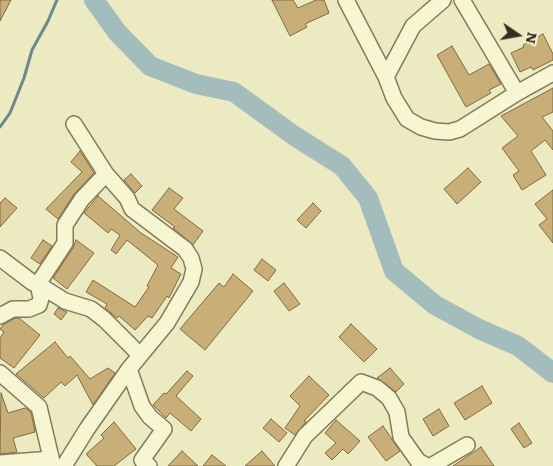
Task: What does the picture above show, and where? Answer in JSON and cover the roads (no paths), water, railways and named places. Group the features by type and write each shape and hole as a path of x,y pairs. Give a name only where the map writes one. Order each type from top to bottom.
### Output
{"street":[{"path":"346,0 386,77 394,98 407,119 421,127 449,132 460,129 517,93 551,76"},
{"path":"386,77 413,26 443,0"},
{"path":"462,0 517,93"},
{"path":"0,463 56,464 87,429 129,369 167,323 191,282 194,269 191,258 185,249 132,210 127,198 106,174 74,124"},
{"path":"0,316 13,308 29,309 39,305 41,298 38,284 65,243 65,225 82,199 106,174"},
{"path":"0,258 33,283 38,284 65,301 91,309 104,319 140,355"},
{"path":"129,369 142,406 150,417 164,429 142,460 149,466"},
{"path":"0,373 38,406 56,464"},
{"path":"286,466 305,436 361,382 377,388 389,398 397,412 401,437 423,465 468,445"}],"waterway":[{"path":"0,127 10,113 24,78 32,50 57,0"},
{"path":"94,0 117,32 150,66 196,84 234,92 293,135 342,166 368,198 394,271 435,305 479,329 518,346 553,373"}]}
